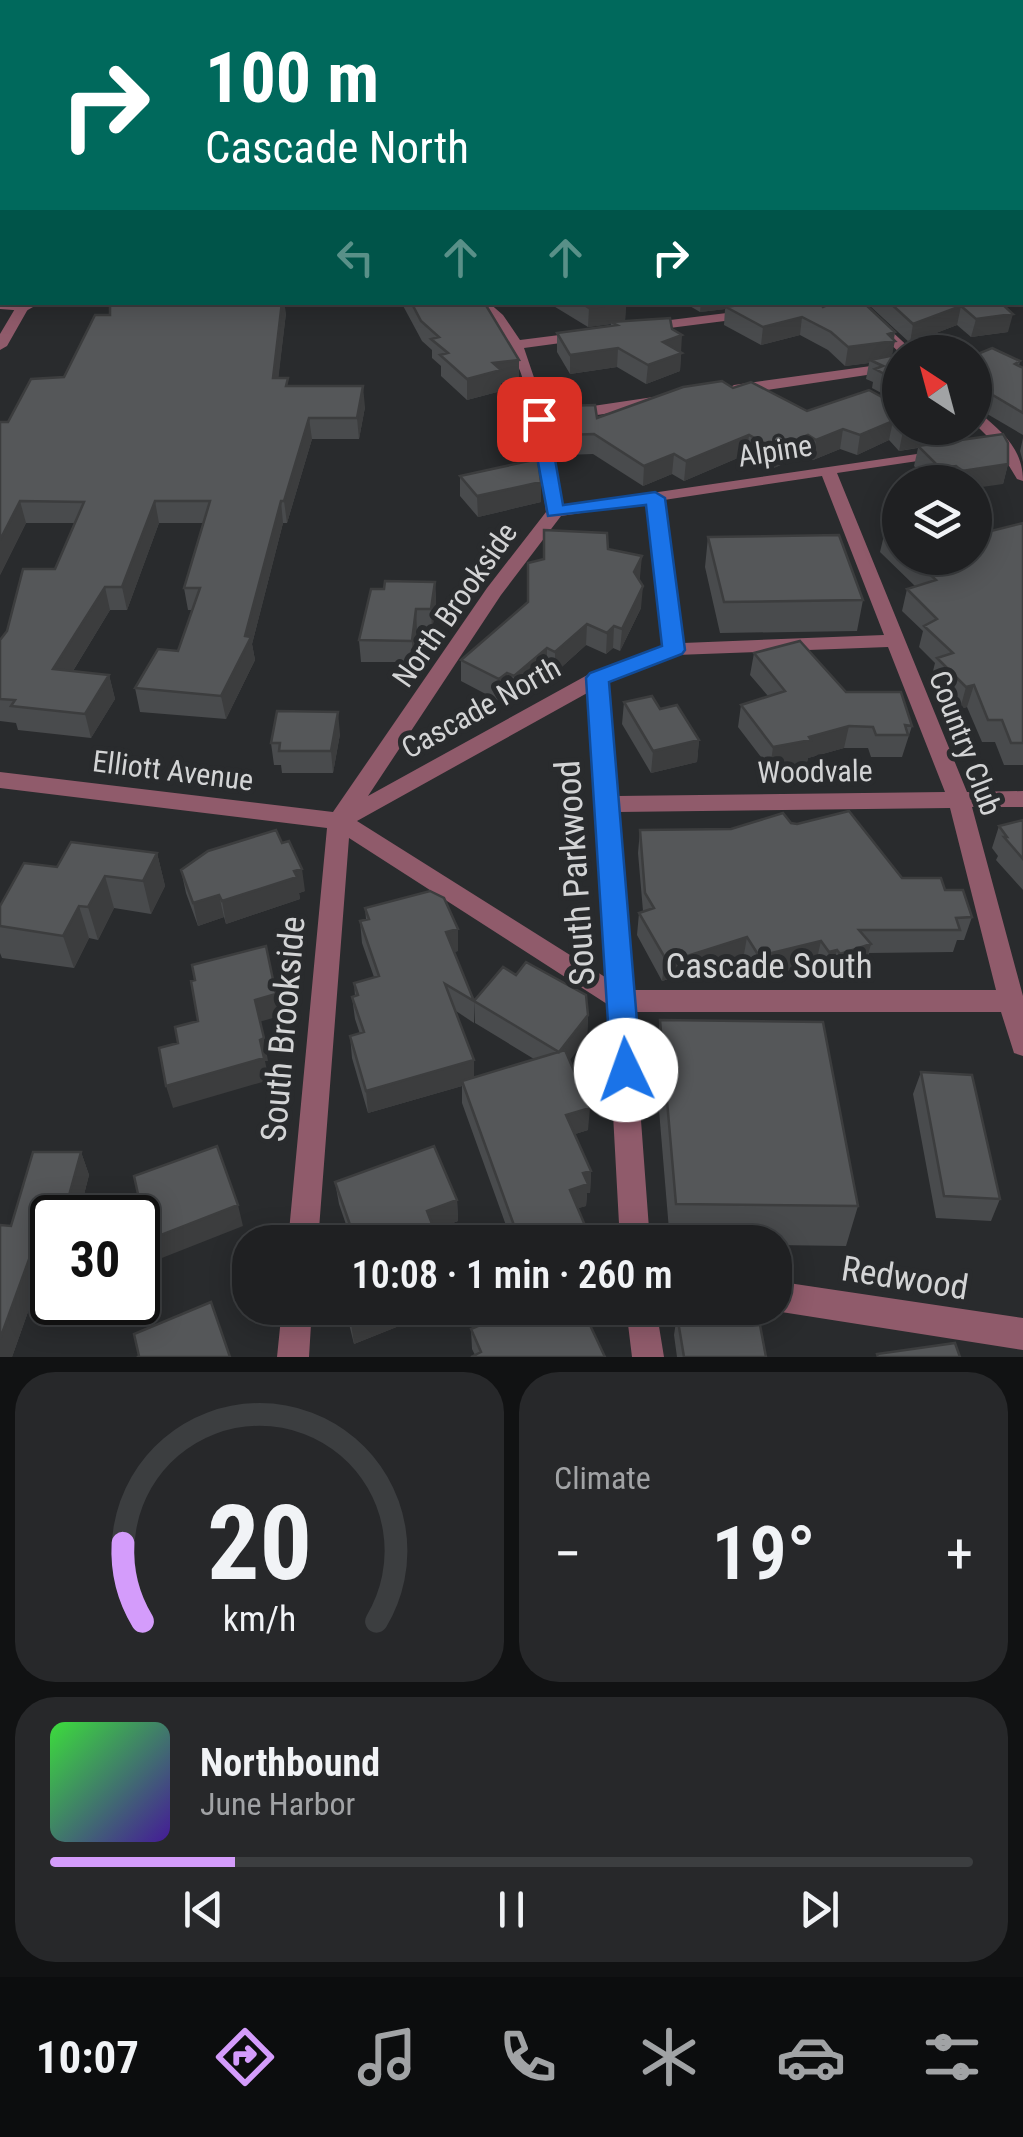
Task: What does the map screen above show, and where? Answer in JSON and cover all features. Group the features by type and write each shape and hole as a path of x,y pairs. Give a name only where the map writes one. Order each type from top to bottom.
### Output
{"street":[{"path":"0,306 26,305"},
{"path":"0,346 26,305"},
{"name":"North Brookside","path":"339,821 494,592 555,512 539,419 516,345 506,325 482,305"},
{"path":"780,310 815,305"},
{"path":"855,305 888,335"},
{"path":"629,330 761,312"},
{"path":"516,345 591,335"},
{"path":"710,394 882,369"},
{"path":"539,419 672,399"},
{"path":"992,432 1004,443 1023,476"},
{"path":"984,446 1004,443"},
{"name":"Alpine","path":"555,512 964,449"},
{"name":"Country Club","path":"828,471 959,800 1023,1044"},
{"path":"655,498 674,650"},
{"name":"Cascade North","path":"339,821 598,678 674,650 894,641"},
{"name":"South Parkwood","path":"598,678 634,1225"},
{"name":"Elliott Avenue","path":"0,780 339,821"},
{"name":"Woodvale","path":"608,804 1023,799"},
{"path":"339,821 622,1001"},
{"name":"South Brookside","path":"304,1225 339,821"},
{"name":"Cascade South","path":"622,1001 1012,1001"},
{"name":"Redwood","path":"792,1299 1023,1334"},
{"path":"293,1357 296,1325"},
{"path":"643,1325 648,1357"}],"building":[{"path":"110,305 282,305 273,378 288,378 286,386 363,386 357,418 309,418 281,501 245,636 251,637 221,696 135,688 158,649 178,651 200,588 184,588 210,501 155,501 122,587 105,587 53,669 109,675 85,714 11,706 15,700 0,699 0,640 7,631 23,569 55,569 84,502 20,501 0,540 0,422 8,422 31,379 64,377 95,315 110,315"},
{"path":"413,305 486,305 519,360 493,363 501,370 467,379 440,355 448,353 431,339 439,337 421,321"},
{"path":"866,305 895,332 882,335 882,343 848,347 831,332 802,317 763,327 726,307"},
{"path":"892,305 1003,305 1013,314 976,319 961,306 913,324"},
{"path":"670,318 672,329 682,335 663,342 682,353 648,365 618,348 570,355 557,333 617,325 611,322"},
{"path":"992,348 1020,361 1015,364 1023,368 1023,413 992,395"},
{"path":"722,381 733,388 751,382 807,411 869,390 882,397 882,426 860,435 843,429 816,440 808,435 774,449 749,435 686,461 674,454 644,466 594,434 565,435 561,406 595,405 597,418 683,387"},
{"path":"1003,434 1008,443 1008,464 937,465 918,446 992,445 992,436"},
{"path":"538,459 541,482 477,496 460,476"},
{"path":"1023,523 1023,743 1011,743 1002,720 988,720 974,685 966,687 937,658 953,653 924,626 937,619 907,589 936,580 931,575 992,575 992,531"},
{"path":"544,530 607,533 608,549 642,556 634,572 643,586 622,629 614,626 607,633 587,624 555,652 547,648 514,676 507,673 499,679 461,660 528,602 528,563 544,559"},
{"path":"839,535 863,600 724,602 708,537"},
{"path":"385,581 435,582 431,609 416,609 412,641 359,640 371,589 384,589"},
{"path":"800,641 846,692 901,692 912,726 905,725 908,735 876,735 873,727 849,726 809,737 811,740 773,747 741,705 785,691 754,653"},
{"path":"652,696 660,709 677,705 699,740 653,751 624,702"},
{"path":"277,711 338,712 331,751 279,751 280,743 271,743"},
{"path":"849,811 902,878 941,878 945,890 963,890 972,917 956,918 960,930 859,930 871,944 840,954 837,950 829,952 821,941 759,956 747,937 684,957 681,953 665,958 639,913 654,908 645,893 640,830 731,829 783,813 797,824"},
{"path":"1023,820 1023,859 999,826"},
{"path":"276,830 282,843 289,841 302,869 294,871 297,877 222,901 219,895 193,903 181,870 208,851"},
{"path":"71,842 157,853 143,881 105,876 88,907 79,906 63,936 0,926 0,906 24,863 57,867"},
{"path":"430,891 444,898 458,929 446,932 474,1001 445,984 474,1060 366,1091 350,1036 364,1032 352,997 358,995 354,983 379,976 360,921 369,919 365,908"},
{"path":"266,946 276,994 255,1000 264,1038 260,1040 264,1058 166,1086 159,1048 178,1043 175,1027 198,1021 192,965"},
{"path":"526,962 586,995 588,1015 559,1052 474,1001 503,967 516,975"},
{"path":"660,1020 823,1022 858,1206 676,1204"},
{"path":"565,1050 590,1108 566,1115 591,1171 583,1173 588,1184 570,1190 585,1225 514,1225 462,1081"},
{"path":"921,1072 972,1075 1000,1199 944,1196"},
{"path":"217,1146 238,1205 160,1235 160,1195 135,1195 134,1176"},
{"path":"434,1146 457,1200 427,1211 432,1225 350,1225 335,1182"},
{"path":"33,1152 81,1152 69,1195 30,1195 30,1257 0,1339 0,1225 11,1226"},
{"path":"211,1302 230,1357 137,1357 134,1334"},
{"path":"480,1325 590,1325 605,1357 471,1357 481,1352 471,1329"},
{"path":"679,1325 760,1325 766,1357 684,1357"},
{"path":"955,1343 960,1357 877,1354"}],"route":[{"path":"539,419 555,512 655,498 674,650 598,678 626,1070"}]}
